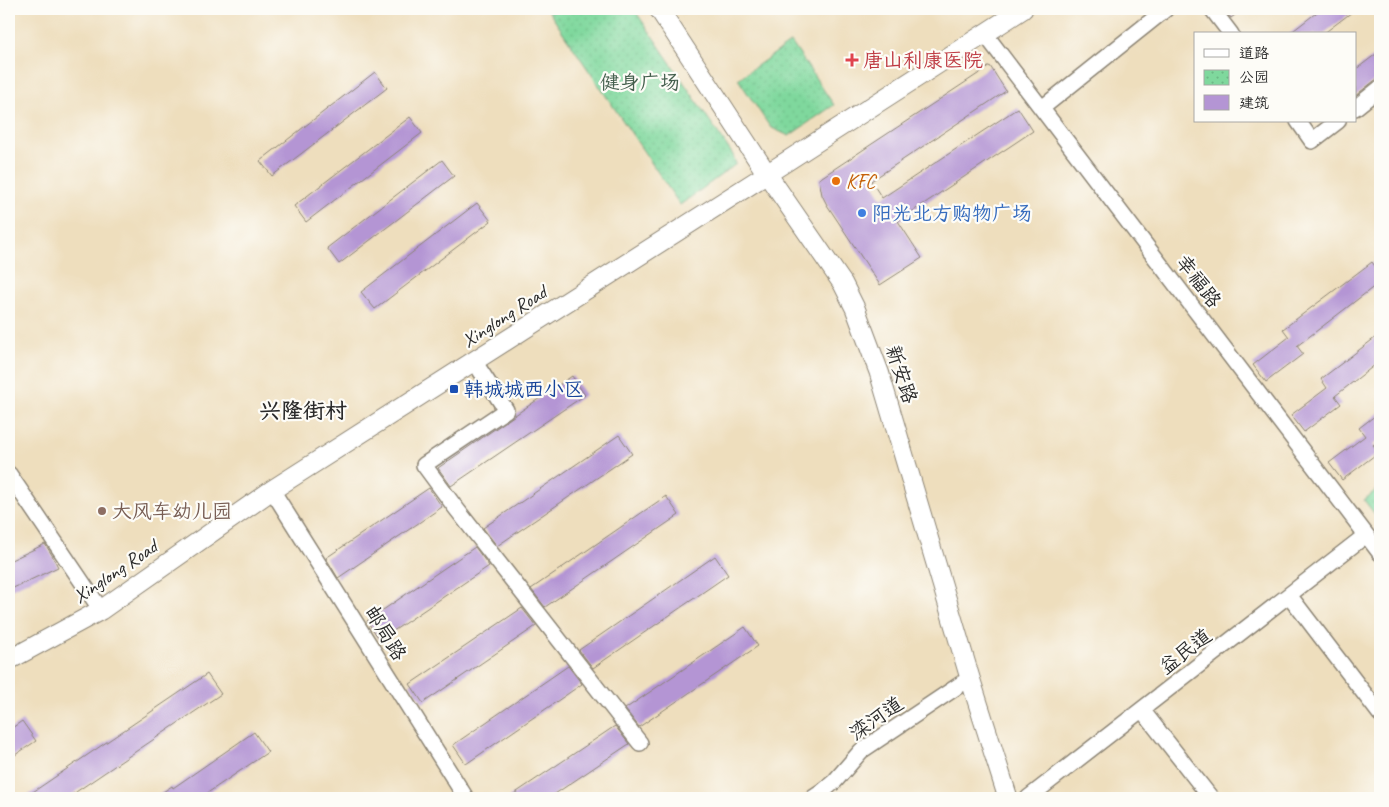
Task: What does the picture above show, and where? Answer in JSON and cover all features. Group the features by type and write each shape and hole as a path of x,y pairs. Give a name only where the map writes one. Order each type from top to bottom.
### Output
{"main road":[{"name":"新安路","path":"659,9 770,172 854,285 863,303 900,404 966,636 1017,798"},
{"name":"新安路","path":"668,9 842,284 855,308 879,372 970,678 1008,798"},
{"name":"Xinglong Road","path":"9,660 100,610 272,490 1023,9"}],"street":[{"path":"1042,108 1166,9"},
{"path":"1212,9 1229,32"},
{"name":"幸福路","path":"985,34 1380,553"},
{"path":"1356,107 1380,88"},
{"path":"1299,122 1312,141 1337,122"},
{"path":"474,361 506,410 424,465 640,743"},
{"path":"9,474 100,610"},
{"name":"邮局路","path":"272,490 466,798"},
{"name":"益民道","path":"1028,798 1366,535"},
{"path":"1289,595 1380,714"},
{"name":"滦河道","path":"812,798 835,781 861,751 970,678"},
{"path":"1142,710 1211,798"}],"green space":[{"name":"健身广场","path":"547,9 634,9 733,155 736,164 680,205"},
{"path":"791,42 834,105 789,136 770,127 738,79"},
{"path":"1380,487 1380,521 1364,500"}],"building":[{"path":"1224,9 1243,9 1231,18"},
{"path":"1321,9 1356,9 1326,32 1292,32"},
{"path":"1380,51 1380,78 1356,95 1356,69"},
{"path":"990,66 1006,91 871,181 882,198 1018,108 1033,131 898,221 922,258 880,285 827,205 822,195 819,179"},
{"path":"375,72 387,88 272,176 260,161"},
{"path":"410,117 422,133 306,222 294,206"},
{"path":"442,160 454,176 339,264 327,248"},
{"path":"477,203 491,221 375,309 361,292"},
{"path":"1372,262 1380,273 1380,282 1297,346 1303,354 1266,382 1253,365 1289,337 1283,329"},
{"path":"1380,334 1380,361 1335,396 1341,404 1304,432 1291,415 1327,388 1321,379"},
{"path":"572,376 585,395 451,486 438,468"},
{"path":"1380,412 1380,439 1373,445 1379,452 1342,480 1329,463 1365,436 1359,428"},
{"path":"619,435 632,454 497,546 483,528"},
{"path":"429,488 442,507 338,578 326,558"},
{"path":"666,496 679,515 545,607 531,589"},
{"path":"45,544 58,567 9,590 9,561"},
{"path":"475,547 489,566 380,640 367,621"},
{"path":"715,556 728,575 593,668 579,650"},
{"path":"522,608 536,626 423,703 410,684"},
{"path":"745,627 758,646 639,727 625,709"},
{"path":"568,666 582,684 466,764 453,745"},
{"path":"207,674 221,694 67,798 24,798"},
{"path":"22,721 36,741 9,759 9,730"},
{"path":"615,726 629,744 549,798 508,798"},
{"path":"254,732 268,752 200,798 154,798 172,786 173,788"}],"place":[{"name":"唐山利康医院","path":"852,60"},
{"name":"KFC","path":"836,181"},
{"name":"阳光北方购物广场","path":"862,213"},
{"name":"韩城城西小区","path":"454,389"},
{"name":"大风车幼儿园","path":"102,511"}],"district":[{"name":"兴隆街村","path":"303,410"}]}
